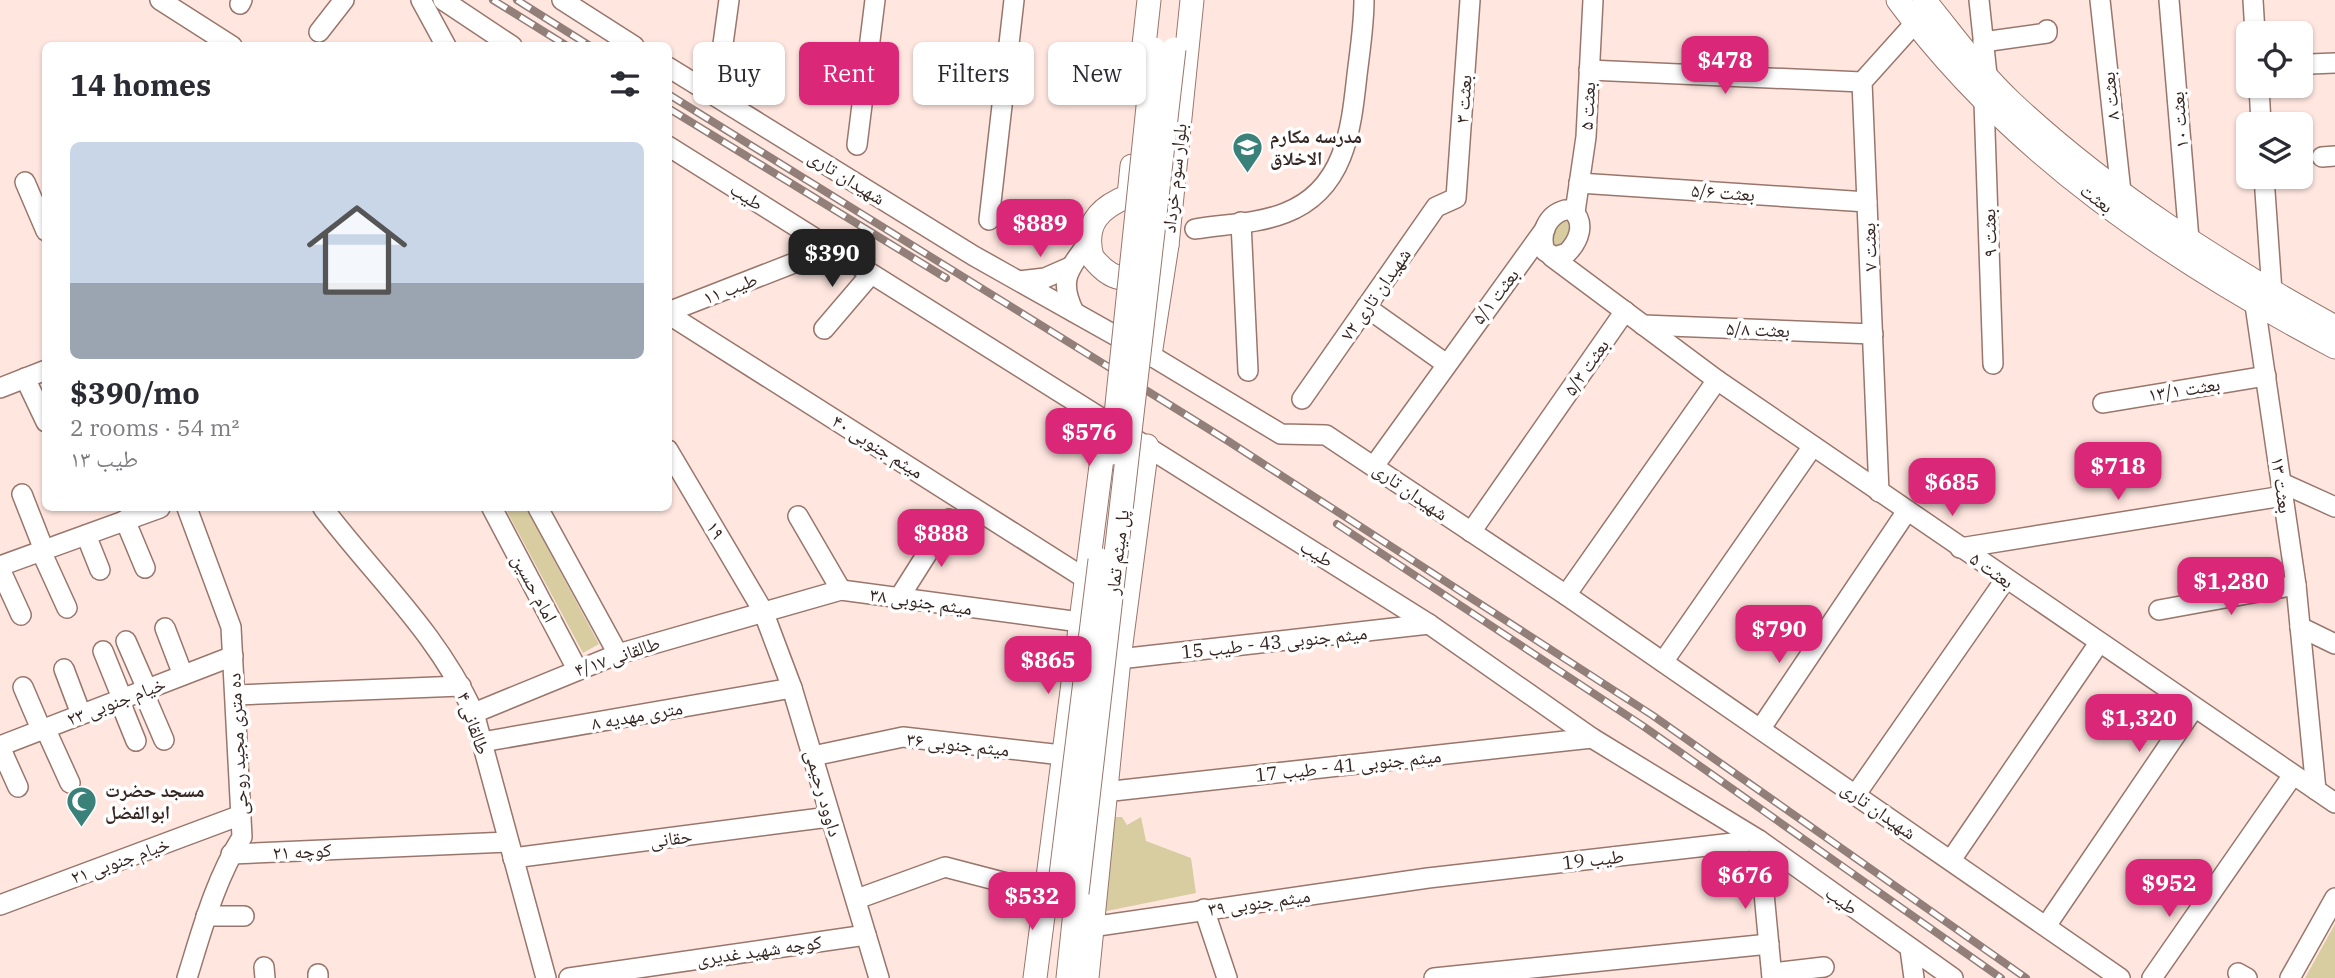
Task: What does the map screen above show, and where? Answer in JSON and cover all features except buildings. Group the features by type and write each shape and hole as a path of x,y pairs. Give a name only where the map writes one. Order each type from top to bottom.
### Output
{"main road":[{"path":"1149,0 1129,196 1110,203 1097,214 1088,237 1092,257 1101,268 1121,277 1135,278 1151,270 1167,245"},
{"name":"پل میثم تمار","path":"1160,0 1164,49"},
{"name":"پل میثم تمار","path":"1048,978 1061,892 1164,49 1180,0"},
{"name":"بلوار سوم خرداد","path":"1150,355 1167,245 1192,0"},
{"name":"بعثت","path":"1898,0 1984,102 2090,193 2263,298 2335,347"},
{"name":"بعثت","path":"1924,0 1987,75 2040,128 2263,298 2335,327"},
{"path":"1035,978 1061,892 1062,755 1107,421"},
{"path":"1087,978 1119,659 1147,446"},
{"path":"1096,497 1103,488 1114,483 1125,485 1134,493 1138,504"},
{"name":"پل میثم تمار","path":"1061,892 1068,978"}],"street":[{"path":"160,0 226,42"},
{"path":"319,32 344,0"},
{"path":"421,0 444,42"},
{"path":"443,0 506,42"},
{"path":"562,0 628,42"},
{"path":"723,42 729,0"},
{"path":"857,145 875,0"},
{"path":"989,220 1014,0"},
{"path":"1195,229 1265,219 1286,212 1315,195 1335,172 1350,136 1364,0"},
{"name":"بعثت ۳","path":"1456,198 1470,0"},
{"name":"بعثت ۵","path":"1575,212 1586,138 1593,0"},
{"path":"1979,0 1987,75"},
{"name":"بعثت ۸","path":"2100,0 2121,192"},
{"name":"بعثت ۱۰","path":"2169,0 2189,239"},
{"path":"2253,0 2254,21"},
{"path":"1589,70 1861,82 1915,23"},
{"path":"1983,42 2047,33 2047,30"},
{"path":"2313,64 2335,63"},
{"name":"شهیدان تاری","path":"672,69 1020,281 1281,434 1326,435 1761,728 2120,978"},
{"name":"بعثت ۷","path":"1861,82 1879,492"},
{"name":"بعثت ۹","path":"1984,102 1993,364"},
{"name":"طیب","path":"672,149 1429,624 1592,738 1759,840 1952,978"},
{"path":"24,183 42,223"},
{"name":"بعثت ۵/۶","path":"1579,183 1867,202"},
{"name":"بعثت ۱۳","path":"2264,189 2263,298 2266,376 2296,585 2316,790"},
{"name":"شهیدان تاری ۷۲","path":"1302,399 1436,207 1456,198"},
{"path":"1560,211 1575,212 1580,225 1578,239 1567,253 1552,257 1543,247 1545,229 1560,211"},
{"path":"1241,222 1248,371"},
{"name":"بعثت ۵/۱","path":"1374,466 1545,229"},
{"path":"1074,312 1065,283 1070,267 1088,237"},
{"name":"طیب ۱۱","path":"672,311 830,249"},
{"name":"بعثت ۵","path":"1552,257 1717,380 2005,580 2335,803"},
{"path":"1020,281 1045,278 1070,267"},
{"path":"824,329 871,274"},
{"path":"1366,307 1446,363"},
{"name":"بعثت ۵/۳","path":"1471,532 1625,311"},
{"name":"میثم جنوبی ۴۰","path":"672,316 1086,579"},
{"name":"بعثت ۵/۸","path":"1643,325 1872,334"},
{"path":"0,388 42,372"},
{"name":"بعثت ۱۳/۱","path":"2103,402 2266,376"},
{"path":"25,378 42,414"},
{"path":"1566,595 1717,380"},
{"path":"1663,662 1812,446"},
{"name":"۱۹","path":"672,457 763,611"},
{"path":"1960,548 2282,490 2335,507"},
{"path":"22,494 67,608"},
{"path":"21,615 1,563 86,535 114,518 146,511"},
{"name":"ده متری مجید روحی","path":"187,978 206,916 231,854 242,837 231,627 188,511"},
{"name":"طالقانی ۴","path":"326,511 414,614 461,686 474,713 546,978"},
{"name":"امام حسین","path":"494,511 577,669"},
{"path":"539,511 618,654"},
{"path":"1761,728 1907,511"},
{"path":"798,516 841,590"},
{"path":"114,518 145,568"},
{"path":"899,598 949,519"},
{"path":"86,535 100,570"},
{"path":"1856,794 2005,580"},
{"path":"2159,610 2296,585"},
{"name":"میثم جنوبی ۳۸","path":"763,611 841,590 1080,622"},
{"name":"طالقانی ۴/۱۷","path":"474,713 618,654 763,611"},
{"name":"داوود رحیمی","path":"763,611 792,688 879,978"},
{"name":"میثم جنوبی 43 - طیب 15","path":"1119,659 1429,624"},
{"path":"2300,627 2335,644"},
{"path":"165,628 183,675"},
{"path":"126,641 164,740"},
{"path":"1951,860 2099,643"},
{"path":"103,651 136,741"},
{"name":"خیام جنوبی ۲۳","path":"0,746 233,656"},
{"path":"64,668 81,714"},
{"path":"236,695 461,686"},
{"path":"23,687 70,783"},
{"name":"۸ متری مهدیه","path":"482,742 792,688"},
{"path":"2046,926 2194,708"},
{"name":"میثم جنوبی ۳۶","path":"813,756 903,737 1062,755"},
{"name":"میثم جنوبی 41 - طیب 17","path":"1104,792 1592,738"},
{"path":"0,746 18,787"},
{"path":"2152,978 2293,775"},
{"name":"خیام جنوبی ۲۱","path":"0,905 241,815"},
{"name":"حقانی","path":"373,847 511,850 829,817"},
{"path":"1759,840 1772,975 1824,967"},
{"name":"طیب 19","path":"1428,878 1759,840"},
{"name":"کوچه ۲۱","path":"231,854 373,847"},
{"path":"857,899 944,867 1061,892"},
{"name":"میثم جنوبی ۳۹","path":"1091,927 1428,878"},
{"path":"2290,978 2335,898"},
{"path":"1204,909 1227,978"},
{"path":"206,916 244,916"},
{"name":"کوچه شهید غدیری","path":"569,978 866,935"},
{"path":"1434,978 1769,944"},
{"path":"1910,949 1914,978"}],"shaded area":[{"path":"1563,213 1577,231 1554,254 1547,230"},
{"path":"507,511 528,511 599,644 583,653"},
{"path":"1108,817 1122,817 1127,825 1141,817 1146,841 1191,858 1196,893 1102,912"},
{"path":"2335,924 2335,978 2305,978"}],"railway":[{"path":"493,0 561,42"},
{"path":"517,0 584,42"},
{"path":"672,96 1228,441 1652,715 2026,978"},
{"path":"672,110 946,278"},
{"path":"1337,524 1643,726 2001,978"}],"place":[{"name":"مدرسه مکارم الاخلاق","path":"1247,174"},
{"name":"مسجد حضرت ابوالفضل","path":"82,828"}]}
